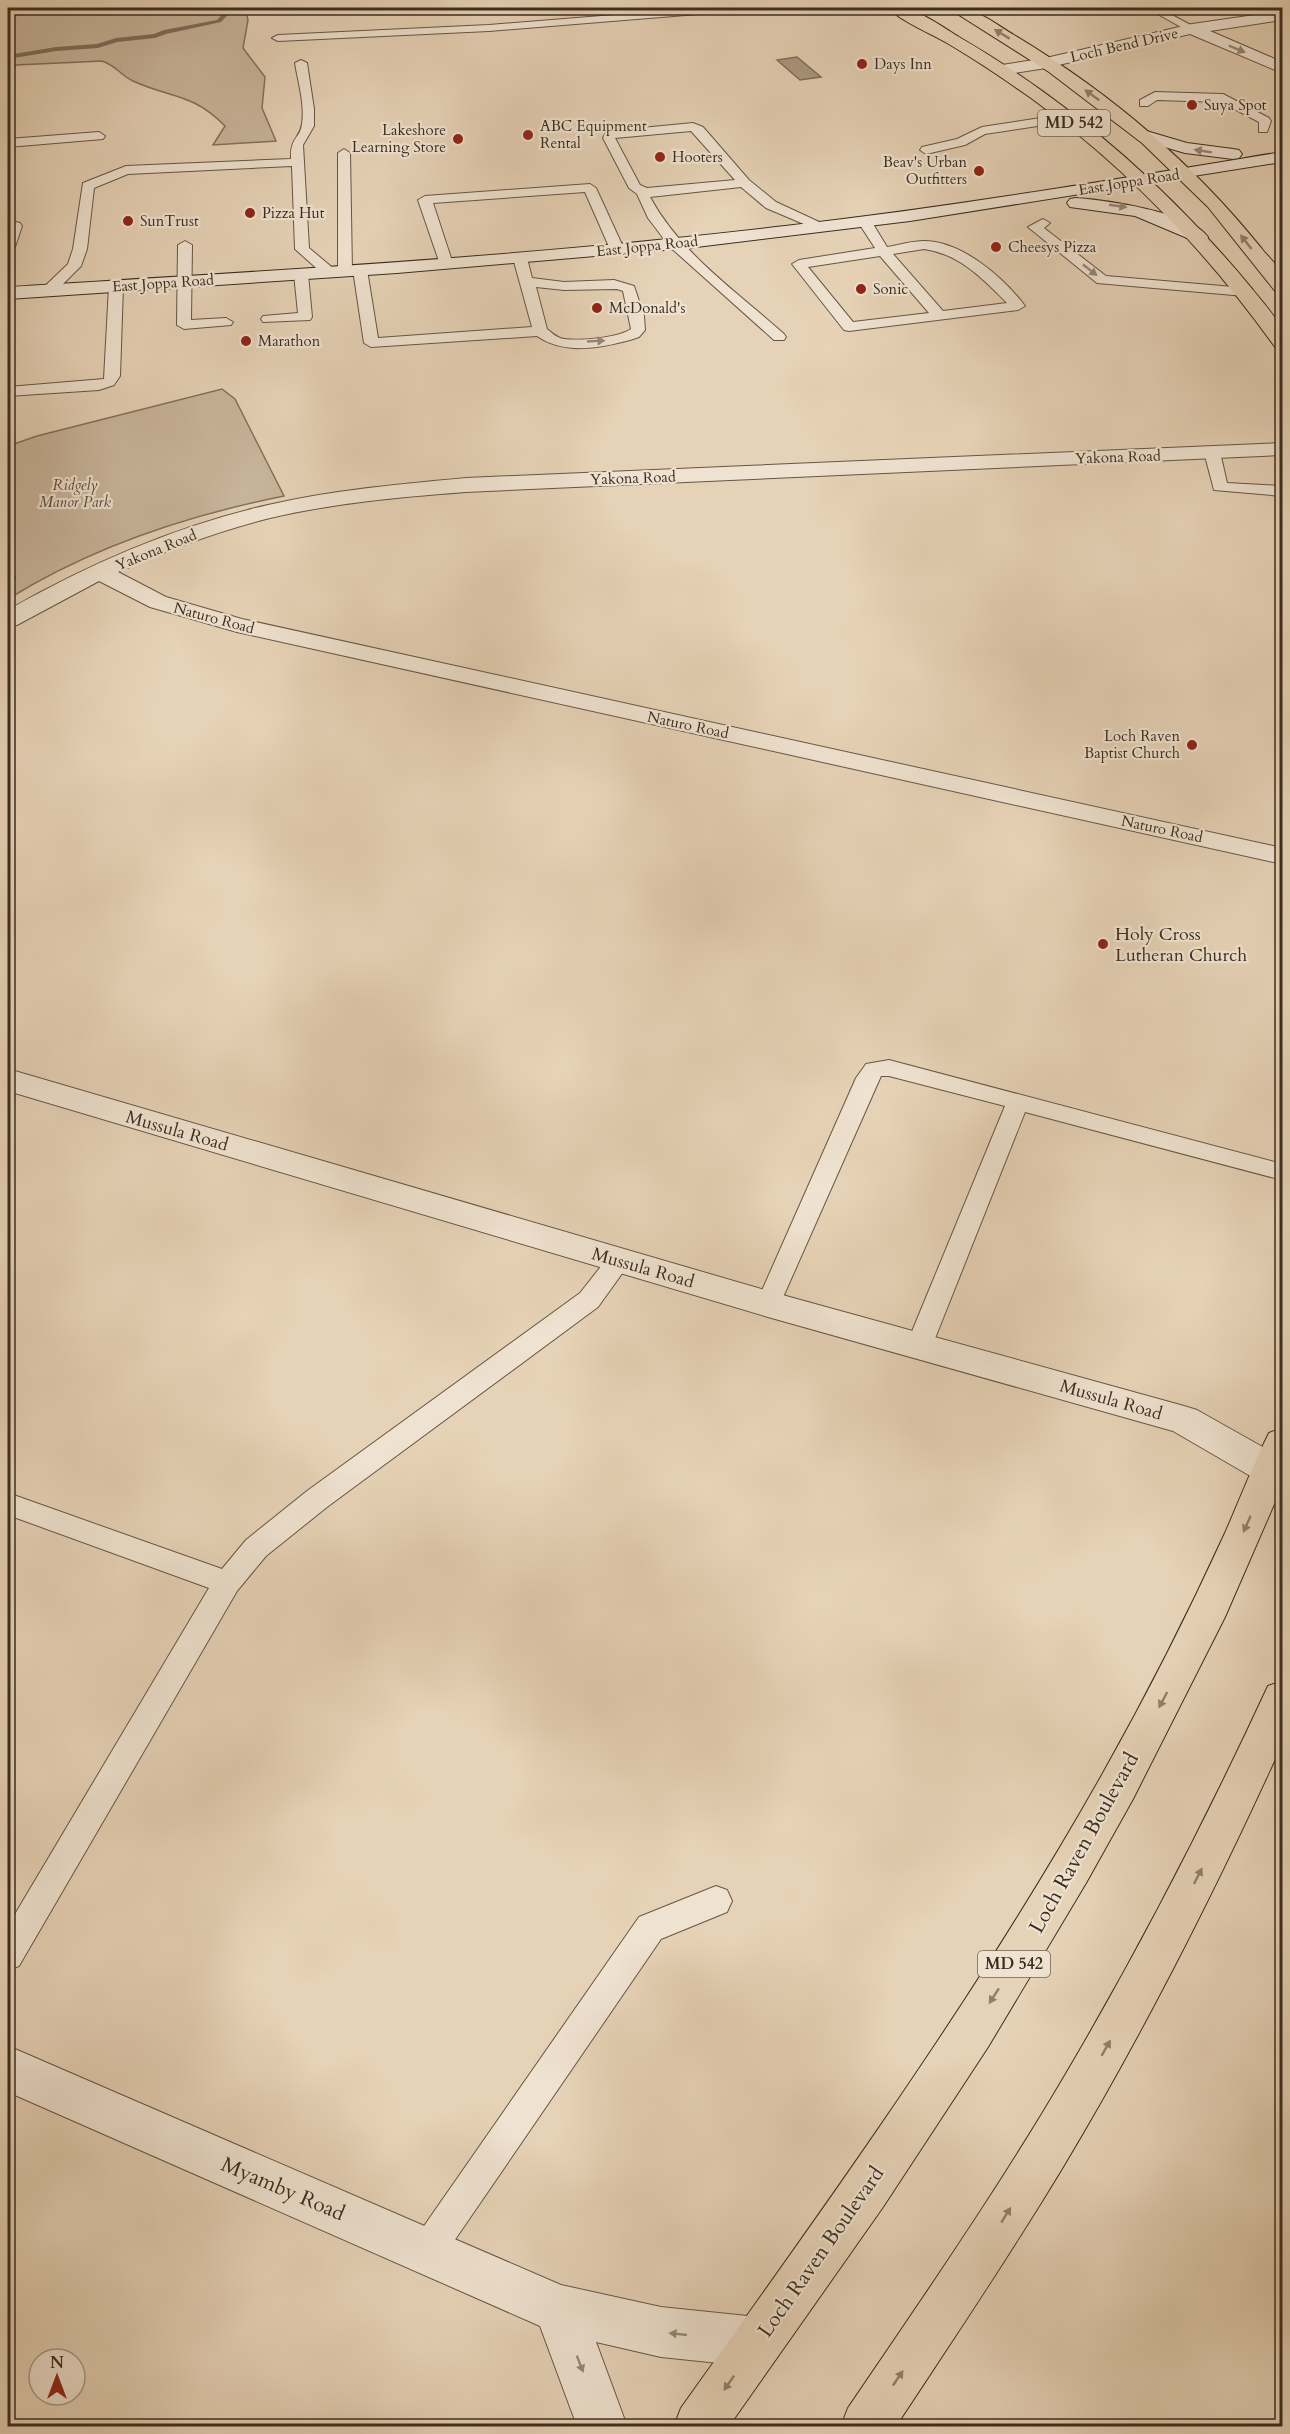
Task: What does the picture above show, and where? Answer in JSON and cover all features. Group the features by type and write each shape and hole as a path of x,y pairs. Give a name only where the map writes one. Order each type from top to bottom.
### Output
{"main road":[{"name":"MD 542","path":"897,8 1002,70 1067,118 1143,180 1199,237 1245,292 1282,343"},
{"name":"MD 542","path":"956,8 1046,63 1143,135 1185,173 1230,222 1282,287"},
{"name":"Loch Raven Boulevard","path":"699,2427 919,2112 1054,1900 1092,1834 1170,1687 1279,1463"},
{"path":"866,2427 983,2251 1047,2150 1107,2047 1212,1848 1282,1699"}],"street":[{"name":"Loch Bend Drive","path":"1002,70 1046,63 1192,29 1282,16"},
{"path":"1192,29 1278,63"},
{"path":"1143,135 1179,147 1213,153 1282,157"},
{"name":"East Joppa Road","path":"8,293 446,264 675,244 865,222 1018,200 1282,157"},
{"path":"1018,200 1102,204 1138,210 1171,221 1199,237"},
{"name":"Yakona Road","path":"8,620 100,572 171,542 257,515 314,503 412,489 1282,449"},
{"name":"Naturo Road","path":"100,572 158,602 237,625 1282,856"},
{"name":"Mussula Road","path":"8,1080 619,1261 1184,1420 1279,1463"},
{"name":"Myamby Road","path":"8,2069 559,2309 661,2332 757,2342"},
{"path":"559,2309 602,2427"}],"lane":[{"path":"278,38 489,28 672,10 735,8"},
{"path":"1152,8 1192,29"},
{"path":"301,63 308,109 308,126 297,145 302,249 344,271"},
{"path":"1144,103 1155,96 1223,98 1265,122 1263,129"},
{"path":"926,150 961,142 982,130 1067,118"},
{"path":"744,183 645,192 635,188 609,138 614,134 693,127 699,130 744,183 771,205 823,227"},
{"path":"8,143 99,136"},
{"path":"344,153 344,271 370,343 540,332 558,343 621,340 637,332 639,325 628,289 622,286 613,284 562,286 526,281"},
{"path":"49,290 74,266 80,249 88,186 126,170 298,162"},
{"path":"446,264 425,200 590,188 617,249"},
{"path":"645,192 643,195 655,218 675,244 779,338"},
{"path":"865,222 882,251 940,316"},
{"path":"1043,223 1035,227 1102,280 1245,292"},
{"path":"8,224 15,226 8,248"},
{"path":"185,245 184,325 226,322"},
{"path":"924,245 941,246 960,253 1018,306 849,327 799,264 882,251 924,245"},
{"path":"520,258 540,332"},
{"path":"268,319 305,317 301,274"},
{"path":"8,392 99,385 109,382 113,376 116,286"},
{"path":"1212,453 1220,487 1282,491"},
{"path":"768,1304 867,1078 874,1069 889,1068 1282,1172"},
{"path":"919,1346 1018,1102"},
{"path":"8,1954 227,1583 256,1548 317,1500 589,1300 619,1261"},
{"path":"8,1504 227,1583"},
{"path":"428,2251 650,1928 716,1901"}],"path":[{"path":"8,574 17,579"}],"green space":[{"path":"23,8 245,8 248,20 243,48 265,77 262,108 276,141 213,145 225,126 213,115 192,102 133,81 102,61 16,65 8,76 8,20"},
{"name":"Ridgely Manor Park","path":"222,389 235,399 284,496 177,523 106,549 72,564 8,599 8,446 37,436"}],"shaded area":[{"path":"797,57 821,77 800,80 777,60"}],"waterway":[{"path":"8,57 56,49 98,46 116,40 155,36 164,32 219,21 231,8"}],"place":[{"name":"Days Inn","path":"862,64"},
{"name":"Suya Spot","path":"1192,105"},
{"name":"ABC Equipment Rental","path":"528,135"},
{"name":"Lakeshore Learning Store","path":"458,139"},
{"name":"Hooters","path":"660,157"},
{"name":"Beav's Urban Outfitters","path":"979,171"},
{"name":"Pizza Hut","path":"250,213"},
{"name":"SunTrust","path":"128,221"},
{"name":"Cheesys Pizza","path":"996,247"},
{"name":"Sonic","path":"861,289"},
{"name":"McDonald's","path":"597,308"},
{"name":"Marathon","path":"246,341"},
{"name":"Loch Raven Baptist Church","path":"1192,745"},
{"name":"Holy Cross Lutheran Church","path":"1103,944"}]}
